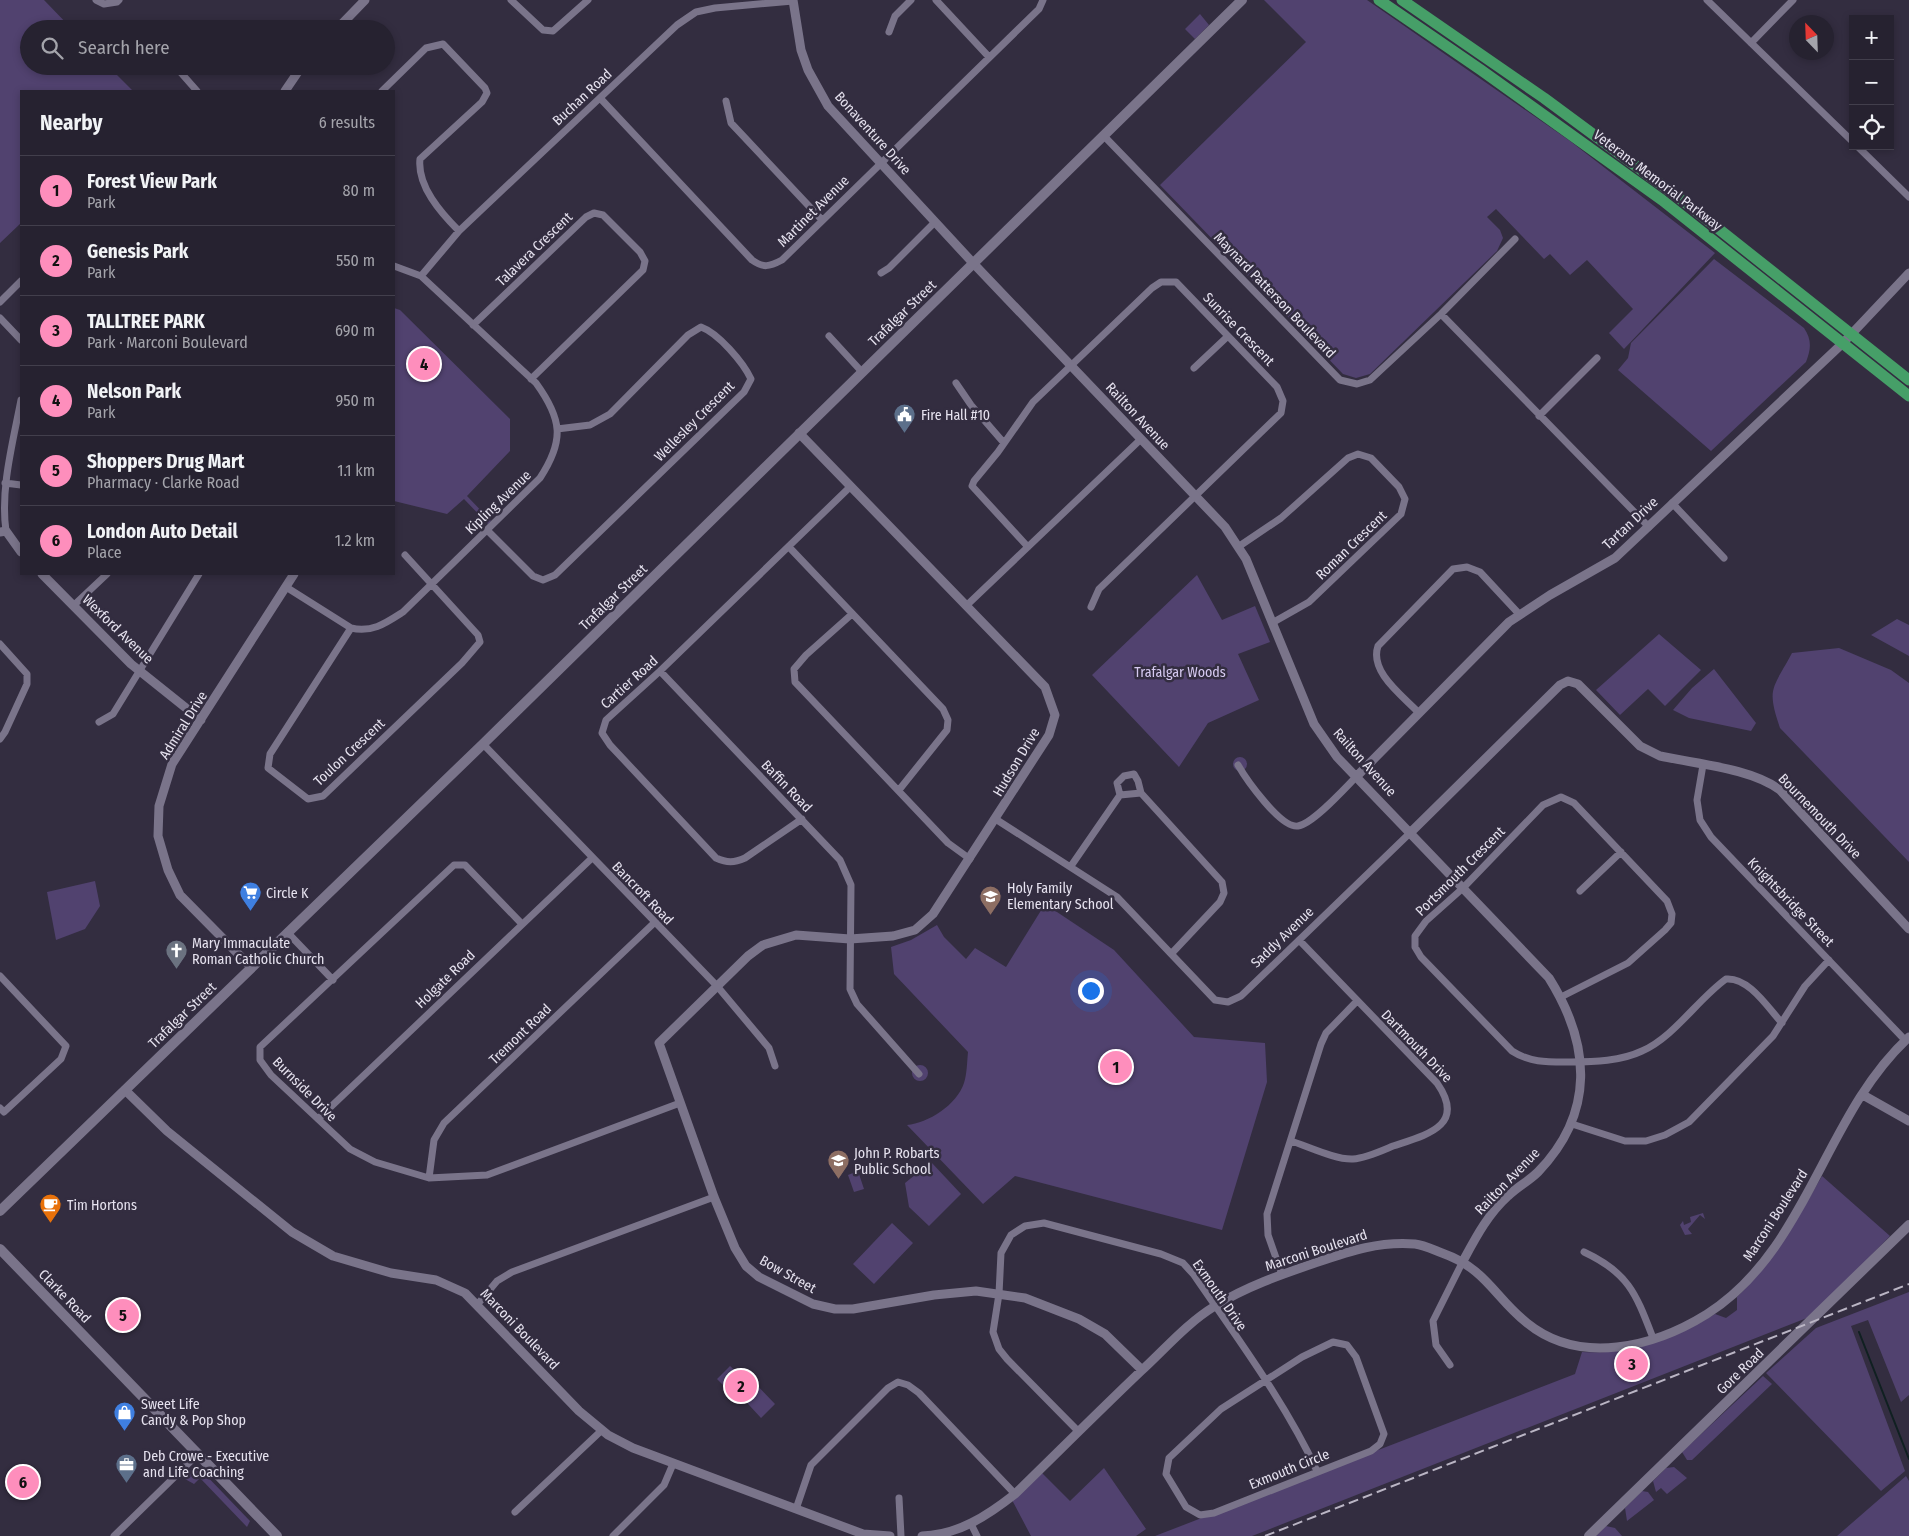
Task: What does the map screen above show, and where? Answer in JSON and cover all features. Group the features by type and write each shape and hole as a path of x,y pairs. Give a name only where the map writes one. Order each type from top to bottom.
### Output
{"highway":[{"name":"Veterans Memorial Parkway","path":"1379,0 1481,70 1662,200 1909,396"},
{"name":"Veterans Memorial Parkway","path":"1402,0 1544,98 1671,191 1909,380"}],"main road":[{"name":"Trafalgar Street","path":"0,1211 483,744 1242,0"},
{"name":"Gore Road","path":"1589,1536 1909,1225"},
{"name":"Clarke Road","path":"0,1249 277,1536"}],"street":[{"path":"96,0 104,4 119,0"},
{"path":"345,20 365,0"},
{"path":"511,0 543,30 553,31 588,0"},
{"path":"889,32 895,16 911,0"},
{"path":"936,0 990,57"},
{"name":"Martinet Avenue","path":"600,98 752,260 761,267 771,266 782,260 1039,9 1042,0"},
{"path":"1707,0 1849,138"},
{"path":"1751,43 1793,0"},
{"name":"Buchan Road","path":"421,276 459,231 677,25 696,12 715,8 793,1"},
{"name":"Bonaventure Drive","path":"793,1 802,50 808,70 828,106 972,263"},
{"path":"383,90 426,48 436,44 442,44 485,88 487,93 482,102 420,159 419,172 436,205 459,231"},
{"path":"183,75 196,90"},
{"path":"286,90 296,75"},
{"path":"726,100 731,123 822,220"},
{"name":"Maynard Patterson Boulevard","path":"1103,135 1340,380 1357,384 1370,380 1441,314 1514,239"},
{"path":"1861,150 1909,197"},
{"name":"Talavera Crescent","path":"473,325 586,217 594,213 603,214 640,252 645,261 643,270 531,379"},
{"path":"881,273 889,268 935,222"},
{"name":"Railton Avenue","path":"972,263 1225,527 1246,559 1314,724 1337,757 1549,978 1561,997 1576,1034 1581,1062 1582,1078 1572,1124 1561,1143 1538,1172 1508,1196 1484,1222 1463,1261"},
{"name":"Kipling Avenue","path":"351,628 361,630 381,626 403,612 540,478 552,459 558,435 549,402 531,379 421,276 395,266"},
{"name":"Tartan Drive","path":"1356,776 1509,622 1550,595 1615,558 1843,343 1909,273"},
{"path":"0,302 20,281"},
{"name":"Sunrise Crescent","path":"1028,547 972,486 979,473 1004,443 1033,402 1071,365 1152,288 1161,282 1176,282 1277,387 1283,401 1281,413 1194,494 1099,589 1091,607"},
{"path":"1441,314 1649,527"},
{"path":"0,318 20,339"},
{"name":"Wellesley Crescent","path":"487,530 533,576 543,580 555,575 744,392 750,379 746,369 711,331 702,327 688,335 610,414 590,425 557,429"},
{"path":"829,336 862,372"},
{"path":"1194,368 1228,336"},
{"path":"1539,416 1597,358"},
{"path":"956,383 971,405 1004,443"},
{"path":"20,405 5,483 3,515 3,532 20,551"},
{"name":"Hudson Drive","path":"717,986 748,956 763,945 778,939 796,934 850,939 893,936 915,930 933,914 997,820 1050,735 1054,715 1045,687 800,433"},
{"path":"966,606 1141,439"},
{"name":"Roman Crescent","path":"1238,547 1281,518 1348,458 1358,454 1371,458 1399,487 1404,499 1401,514 1309,602 1272,623"},
{"path":"5,483 20,485"},
{"name":"Cartier Road","path":"802,819 736,862 727,862 716,858 610,745 602,733 606,720 660,671 851,486"},
{"path":"1672,503 1724,558"},
{"path":"789,546 940,705 948,720 946,730 899,790"},
{"path":"405,556 430,585"},
{"path":"1419,713 1385,678 1376,661 1376,653 1378,646 1453,569 1467,567 1480,572 1520,615"},
{"name":"Wexford Avenue","path":"43,575 131,664 201,720"},
{"path":"73,606 106,575"},
{"path":"99,722 113,714 199,575"},
{"name":"Admiral Drive","path":"251,967 180,895 168,870 158,836 159,806 172,764 293,575"},
{"name":"Toulon Crescent","path":"351,628 270,754 268,768 308,799 323,796 462,663 480,642 478,635 430,585"},
{"path":"286,587 351,628"},
{"path":"852,614 806,654 794,669 795,682 948,843 970,859"},
{"path":"0,644 27,674 27,684 0,739"},
{"name":"Baffin Road","path":"660,671 840,860 851,885 850,989 857,1004 919,1074"},
{"name":"Saddy Avenue","path":"997,820 1117,896 1214,1000 1228,1002 1242,996 1560,685 1568,681"},
{"name":"Bournemouth Drive","path":"1568,681 1578,684 1648,752 1703,766 1750,774 1768,781 1780,790 1909,929"},
{"name":"Bancroft Road","path":"483,744 717,986 770,1048 775,1066"},
{"path":"1238,765 1247,780 1290,826 1299,826 1310,820 1356,776"},
{"name":"Knightsbridge Street","path":"1703,766 1697,800 1700,820 1711,836 1828,960 1907,1039"},
{"path":"1120,794 1116,783 1124,776 1134,774 1141,793 1222,882 1224,893 1220,902 1172,953"},
{"path":"1120,794 1141,793"},
{"path":"1071,866 1120,794"},
{"name":"Portsmouth Crescent","path":"1561,997 1628,963 1671,923 1672,914 1667,901 1621,852 1574,803 1561,797 1543,805 1463,888 1426,921 1415,936 1415,947 1421,957 1512,1051 1524,1059 1543,1062 1581,1062 1621,1058 1643,1051 1664,1037 1726,979 1735,978 1744,982 1782,1023"},
{"path":"1580,891 1621,852"},
{"name":"Holgate Road","path":"318,1120 521,923 592,858"},
{"name":"Burnside Drive","path":"521,923 464,865 454,865 260,1047 260,1060 271,1075 350,1149 375,1162 429,1178 486,1175 680,1104"},
{"name":"Tremont Road","path":"429,1178 434,1140 444,1123 654,923"},
{"path":"287,932 333,980"},
{"name":"Dartmouth Drive","path":"1290,1141 1353,1159 1432,1133 1443,1123 1447,1110 1447,1096 1437,1083 1299,940"},
{"path":"1572,1124 1624,1141 1646,1141 1665,1136 1689,1122 1773,1036 1805,986 1828,960"},
{"path":"0,976 66,1046 64,1054 54,1066 4,1112 0,1108"},
{"name":"Bow Street","path":"717,986 660,1043 714,1197 735,1248 746,1266 759,1277 813,1304 835,1309 853,1309 934,1295 976,1291 1025,1298 1079,1319 1105,1334 1142,1370"},
{"path":"1282,1274 1268,1235 1267,1214 1321,1044 1326,1033 1356,1001"},
{"path":"1907,1039 1882,1064 1863,1095 1909,1121"},
{"name":"Marconi Boulevard","path":"125,1090 167,1131 292,1232 334,1256 391,1272 436,1280 465,1293 580,1412 602,1430 632,1448 864,1534 890,1536"},
{"name":"Marconi Boulevard","path":"922,1536 958,1529 997,1509 1015,1494 1183,1330 1215,1306 1282,1274 1343,1253 1380,1243 1418,1244 1463,1261 1483,1276 1525,1322 1550,1339 1581,1347 1601,1350 1628,1346 1675,1331 1708,1313 1739,1289 1763,1264 1792,1220 1863,1095"},
{"path":"477,1304 497,1281 512,1272 714,1197"},
{"name":"Exmouth Drive","path":"1078,1431 999,1349 993,1332 999,1294 1001,1254 1011,1235 1025,1226 1044,1223 1161,1254 1183,1263 1215,1306 1264,1380 1306,1447 1317,1471"},
{"path":"1584,1252 1607,1263 1625,1280 1638,1299 1653,1338"},
{"path":"1450,1365 1436,1344 1433,1322 1463,1261"},
{"name":"Exmouth Circle","path":"1333,1342 1347,1345 1356,1357 1384,1434 1380,1444 1371,1451 1214,1512 1200,1515 1186,1507 1166,1474 1169,1458 1221,1409 1264,1380 1302,1357 1333,1342"},
{"path":"796,1509 811,1465 888,1388 898,1382 908,1385 919,1393 1015,1494"},
{"path":"515,1512 602,1430"},
{"path":"114,1536 198,1454"},
{"path":"613,1536 664,1485 673,1464"},
{"path":"899,1498 901,1536"},
{"path":"971,1524 977,1536"}],"green space":[{"path":"0,0 44,0 63,20 20,20 20,75 117,75 132,90 20,90 20,224 0,243"},
{"path":"1264,0 1367,0 1570,141 1715,253 1624,349 1609,333 1633,309 1587,260 1570,275 1550,254 1544,259 1496,209 1487,217 1500,230 1503,238 1497,251 1370,374 1356,378 1343,374 1160,185 1306,42"},
{"path":"1200,14 1209,25 1195,39 1185,29"},
{"path":"1714,259 1804,328 1810,345 1806,362 1711,451 1618,370 1628,358 1631,343"},
{"path":"395,308 400,310 510,419 510,451 467,496 491,521 488,524 464,499 447,514 395,501"},
{"name":"Trafalgar Woods","path":"1197,575 1222,620 1255,606 1270,642 1238,654 1259,700 1208,723 1179,767 1092,675"},
{"path":"1897,619 1909,625 1909,656 1871,635"},
{"path":"1659,634 1701,670 1665,706 1648,689 1620,715 1596,690"},
{"path":"1839,648 1891,670 1909,683 1909,862 1780,728 1773,704 1774,689 1792,653"},
{"path":"1714,669 1756,723 1751,731 1689,718 1673,710 1692,688"},
{"path":"1237,757 1243,757 1247,764 1243,771 1237,771 1233,767 1233,761"},
{"path":"95,881 100,906 85,929 56,940 47,892"},
{"path":"1045,904 1114,950 1194,1037 1265,1043 1267,1082 1222,1230 1015,1176 983,1204 907,1125 932,1117 941,1112 955,1099 965,1079 968,1052 894,974 891,947 911,940 937,925 944,937 966,959 975,948 1006,967"},
{"path":"920,1065 928,1073 920,1081 912,1073"},
{"path":"931,1162 961,1194 929,1226 909,1207 905,1183"},
{"path":"858,1171 864,1189 854,1192 848,1175"},
{"path":"1822,1176 1890,1236 1812,1316 1252,1536 1155,1536 1575,1374 1582,1352 1617,1351 1651,1344 1684,1331 1715,1314 1726,1318 1737,1310 1737,1297 1774,1254"},
{"path":"1703,1213 1705,1219 1700,1215 1688,1229 1692,1234 1685,1235 1680,1225 1683,1221 1684,1225 1691,1222 1690,1217"},
{"path":"892,1223 913,1243 874,1284 853,1264"},
{"path":"1909,1292 1909,1395 1901,1402 1868,1320 1851,1326 1905,1471 1881,1491 1766,1373 1816,1328"},
{"path":"730,1366 742,1377 750,1378 775,1404 761,1418 738,1393 730,1392 717,1379"},
{"path":"1763,1376 1772,1384 1692,1460 1687,1460 1682,1452"},
{"path":"1674,1467 1687,1478 1667,1494 1661,1488 1656,1492 1653,1481 1666,1468"},
{"path":"1104,1468 1146,1529 1136,1536 1031,1536 1012,1500 1042,1473 1070,1501"},
{"path":"200,1469 250,1521 247,1527 200,1478 194,1484 185,1479 183,1474 187,1471"},
{"path":"1906,1476 1909,1481 1909,1536 1837,1536"},
{"path":"1642,1491 1648,1492 1654,1500 1627,1521 1625,1508"},
{"path":"1606,1526 1615,1528 1622,1536 1596,1536"}],"waterway":[{"path":"1859,1332 1909,1459"}],"railway":[{"path":"1265,1536 1909,1284"}],"place":[{"name":"Nelson Park","path":"424,364"},
{"name":"Fire Hall #10","path":"905,434"},
{"name":"Circle K","path":"250,912"},
{"name":"Holy Family Elementary School","path":"991,915"},
{"name":"Mary Immaculate Roman Catholic Church","path":"176,970"},
{"name":"Forest View Park","path":"1116,1067"},
{"name":"John P. Robarts Public School","path":"838,1180"},
{"name":"Tim Hortons","path":"51,1224"},
{"name":"Shoppers Drug Mart","path":"123,1315"},
{"name":"TALLTREE PARK","path":"1632,1364"},
{"name":"Genesis Park","path":"741,1386"},
{"name":"Sweet Life Candy & Pop Shop","path":"125,1431"},
{"name":"London Auto Detail","path":"23,1482"},
{"name":"Deb Crowe - Executive and Life Coaching","path":"127,1483"}]}
